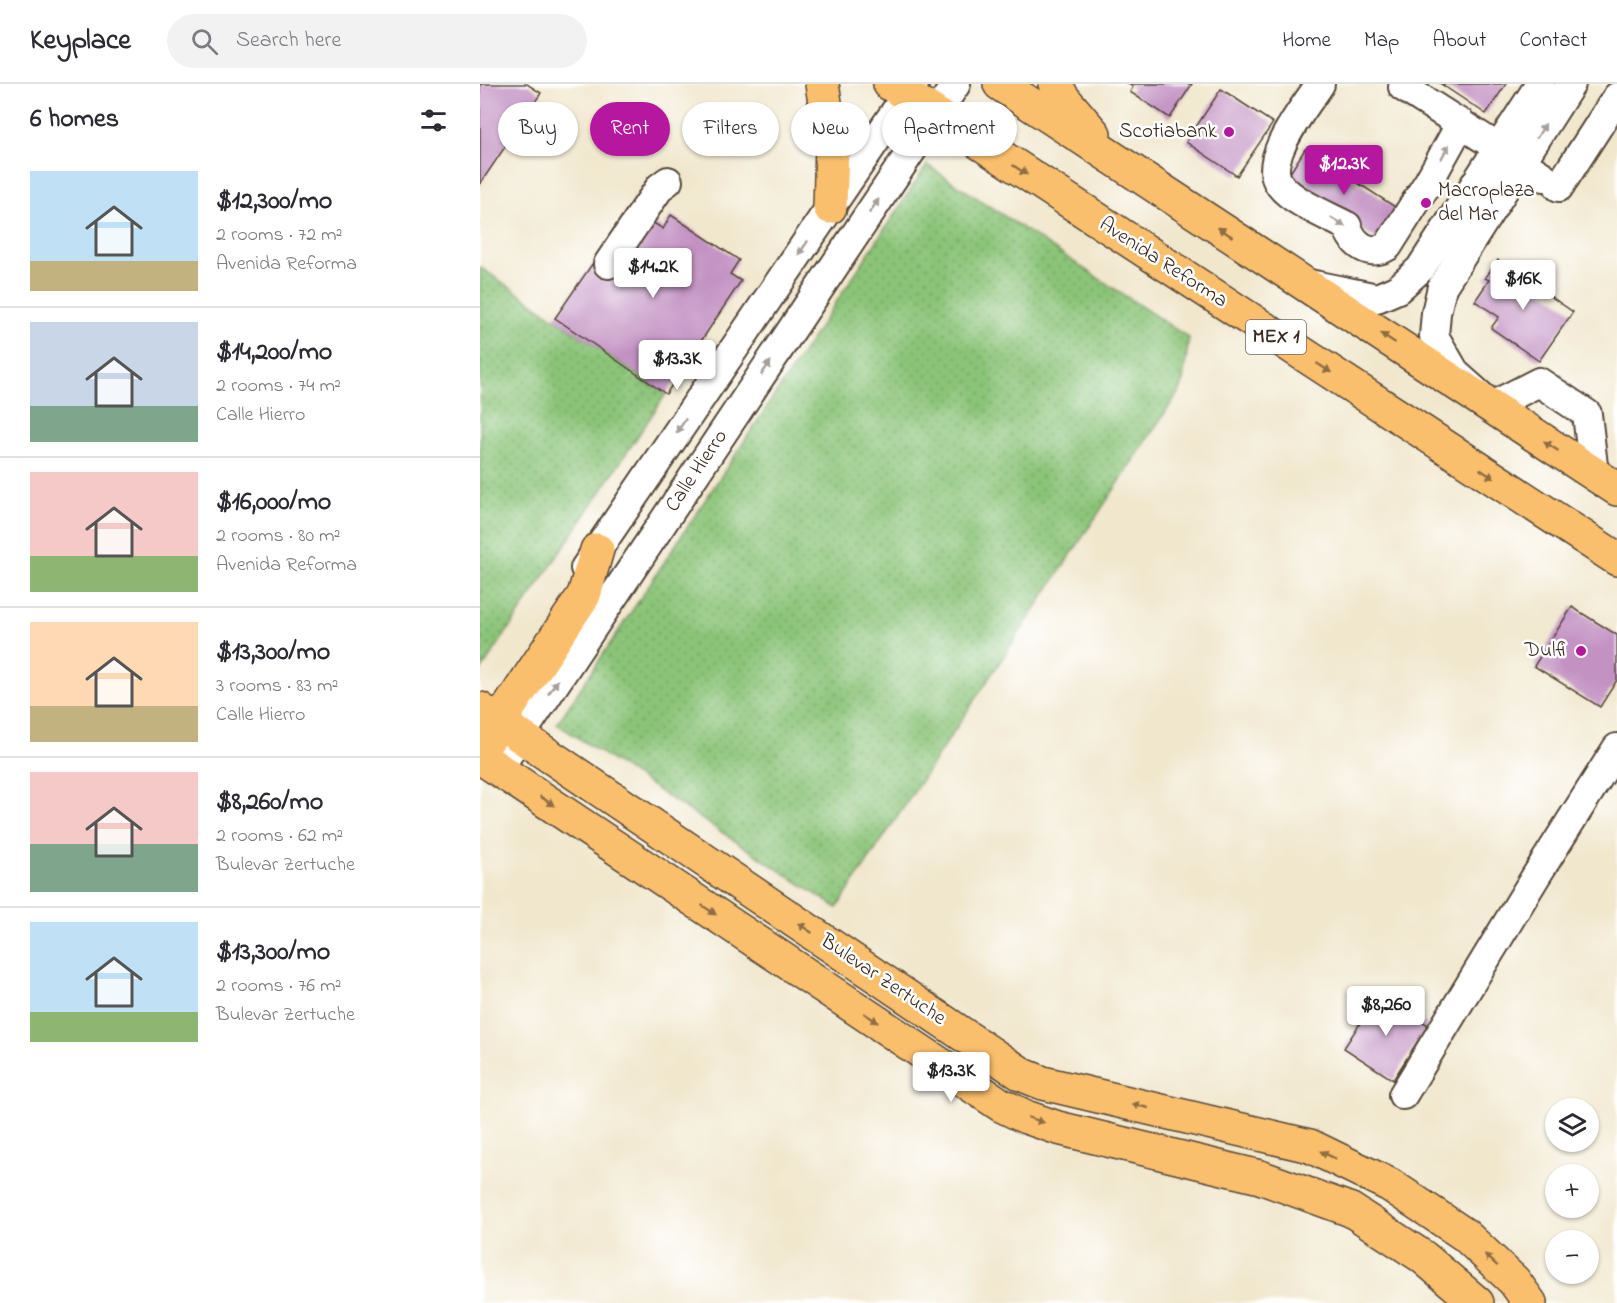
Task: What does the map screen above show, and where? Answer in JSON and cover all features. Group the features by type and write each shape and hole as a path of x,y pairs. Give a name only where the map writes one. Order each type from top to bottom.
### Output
{"main road":[{"path":"822,84 832,146 830,207"},
{"name":"MEX 1","path":"1000,84 1605,482"},
{"path":"1055,84 1063,98 1118,162"},
{"name":"Avenida Reforma","path":"903,88 920,102"},
{"name":"Avenida Reforma","path":"998,156 1617,559"},
{"path":"486,759 496,720 584,595 597,550"},
{"name":"Bulevar Zertuche","path":"496,720 1023,1075 1043,1083 1310,1146 1389,1185 1464,1235 1514,1281 1530,1303"},
{"name":"Bulevar Zertuche","path":"486,759 1000,1105 1058,1128 1260,1177 1351,1210 1423,1257 1477,1303"}],"street":[{"name":"Calle Hierro","path":"944,102 956,84"},
{"path":"1320,84 1275,157 1275,174 1280,185 1293,196 1347,226 1350,237 1360,246 1372,252 1388,246 1429,181 1461,123"},
{"path":"1405,84 1403,87 1531,169"},
{"path":"1531,169 1540,84"},
{"path":"1571,84 1531,169 1442,287 1434,336 1456,374 1492,406 1539,382 1587,414 1605,482"},
{"name":"Calle Hierro","path":"597,550 830,207 903,88"},
{"path":"1303,282 1377,298 1398,289 1531,169 1617,97"},
{"name":"Calle Hierro","path":"496,720 905,156"},
{"path":"608,264 660,187 668,181"},
{"path":"1403,1095 1617,748"}],"green space":[{"path":"927,165 1189,338 1182,387 837,908 557,724"},
{"path":"480,267 666,394 480,672"}],"building":[{"path":"480,84 527,84 541,93 535,102 498,102 499,156 480,184"},
{"path":"1128,84 1192,84 1170,118 1130,92 1133,87"},
{"path":"1441,84 1506,84 1486,114"},
{"name":"Scotiabank","path":"1221,89 1273,123 1237,176 1186,142"},
{"path":"1305,149 1403,212 1383,243 1285,181"},
{"path":"671,215 739,260 730,274 741,281 666,394 555,318 597,257 652,222 663,229"},
{"path":"1498,260 1573,312 1539,361 1491,328 1499,317 1475,301 1489,280 1485,278"},
{"name":"Dulfi","path":"1572,607 1617,635 1617,680 1600,707 1534,666"},
{"path":"1379,994 1428,1025 1393,1080 1344,1048"}],"place":[{"name":"Scotiabank","path":"1229,132"},
{"name":"Macroplaza del Mar","path":"1426,203"},
{"name":"Dulfi","path":"1581,651"}]}
